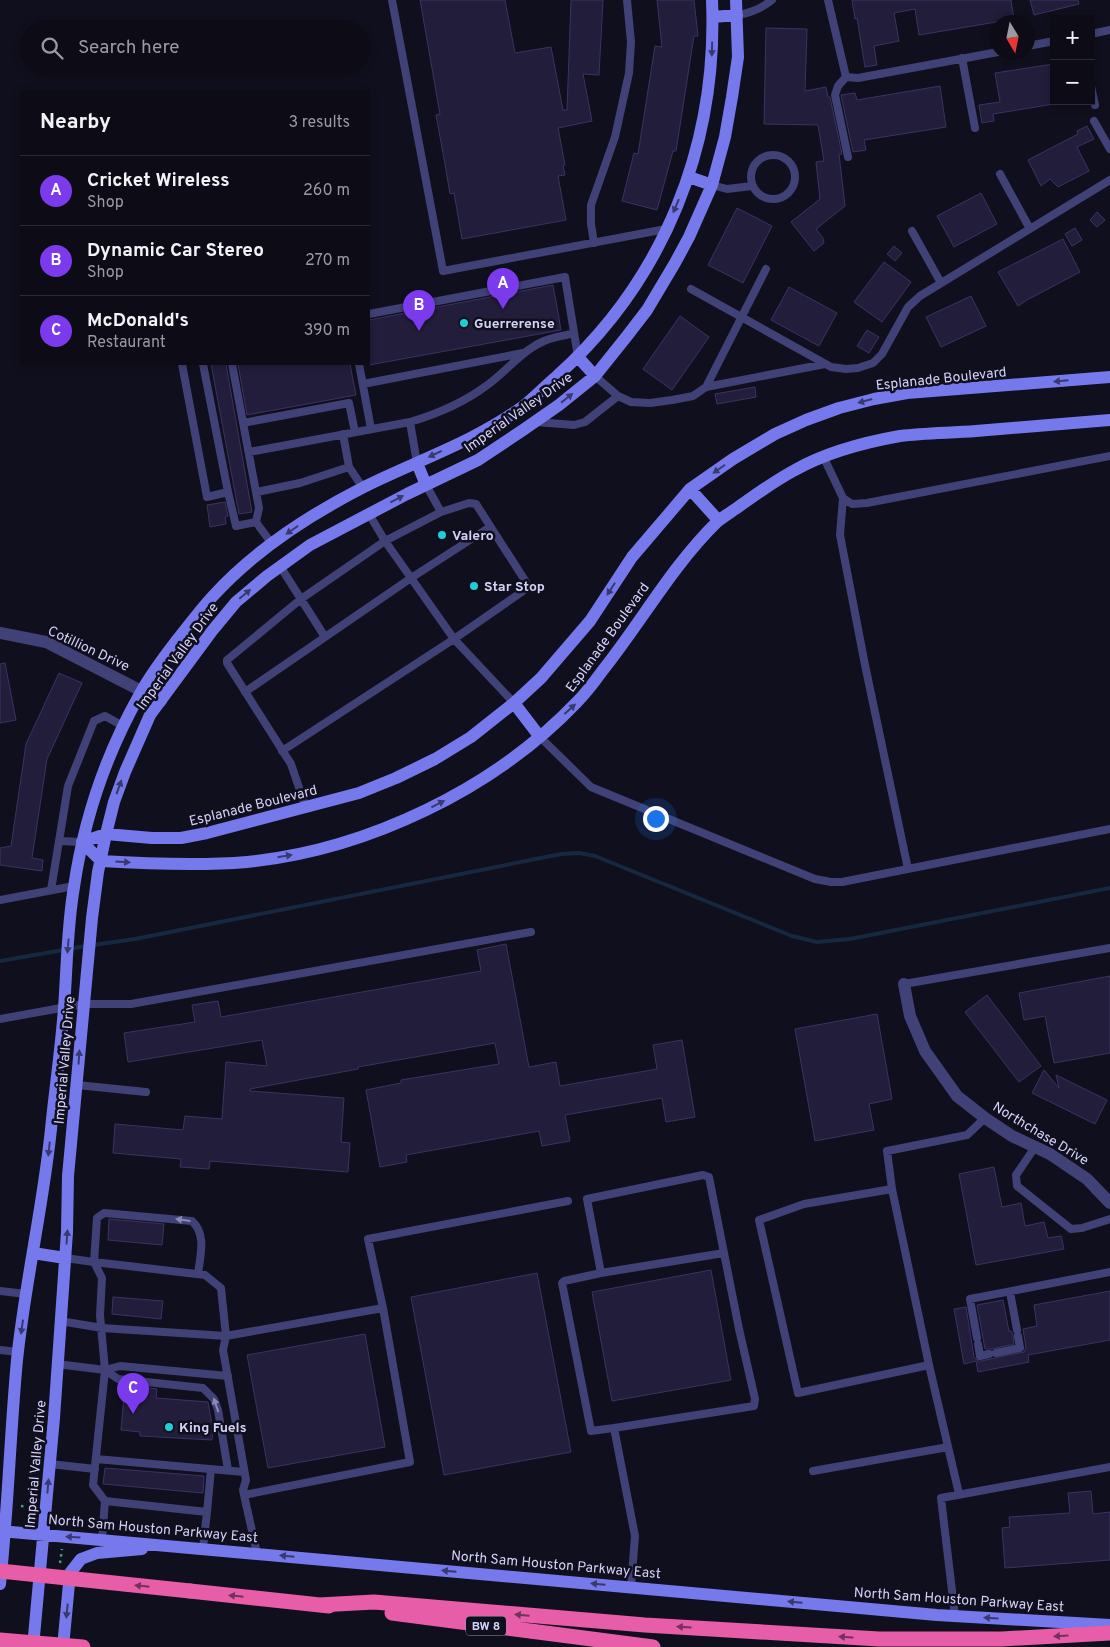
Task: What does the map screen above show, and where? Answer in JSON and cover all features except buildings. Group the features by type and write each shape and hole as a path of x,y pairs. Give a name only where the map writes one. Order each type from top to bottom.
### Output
{"highway":[{"name":"BW 8","path":"0,1572 319,1605 653,1647"},
{"path":"319,1605 374,1602 645,1625 879,1639 1002,1639 1110,1633"},
{"path":"0,1640 83,1647"}],"main road":[{"name":"Imperial Valley Drive","path":"0,1584 6,1455 26,1294 46,1176 64,1007 74,886 90,810 111,750 141,690 176,642 214,595 261,552 306,520 363,488 474,436 522,407 578,357 611,318 653,257 689,177 707,98 712,59 712,0"},
{"name":"Imperial Valley Drive","path":"34,1647 65,1258 68,1176 92,918 106,834 114,802 125,772 150,715 236,602 310,544 478,460 534,422 595,376 647,310 689,237 712,185 725,137 738,57 736,0"},
{"path":"713,17 737,15"},
{"path":"689,177 712,185"},
{"path":"578,357 595,376"},
{"name":"Esplanade Boulevard","path":"82,842 106,834 152,838 181,838 207,833 359,793 435,759 471,737 514,703 541,678 590,621 632,557 690,489 733,459 775,434 814,417 874,399 907,394 1110,377"},
{"name":"Esplanade Boulevard","path":"101,861 173,865 249,862 294,854 343,842 400,822 461,792 540,737 578,702 606,666 665,582 718,520 796,469 842,450 901,436 1110,420"},
{"path":"417,463 426,485"},
{"path":"690,489 718,520"},
{"path":"214,595 230,609"},
{"path":"514,703 540,737"},
{"path":"82,842 101,861"},
{"path":"33,1253 65,1258"},
{"name":"North Sam Houston Parkway East","path":"3,1531 955,1616 1110,1625"},
{"path":"63,1647 70,1573 81,1559 97,1553 177,1546"}],"street":[{"name":"Cotillion Drive","path":"0,633 46,642 161,700"},
{"name":"Northchase Drive","path":"904,984 910,1016 925,1052 957,1096 984,1118 1012,1136 1050,1154 1087,1179 1110,1204"}],"lane":[{"path":"392,0 443,271 666,229"},
{"path":"594,243 591,205 615,137 629,73 631,42 627,0"},
{"path":"737,15 751,13 772,0"},
{"path":"828,0 846,77"},
{"path":"1095,33 1110,30"},
{"path":"1035,45 1050,42"},
{"path":"846,77 858,78 990,53"},
{"path":"962,58 975,128"},
{"path":"846,77 838,86 835,95 848,157"},
{"path":"1094,121 1110,148"},
{"path":"766,156 780,156 786,160 794,172 793,186 783,197 777,199 762,197 752,186 750,179 754,165 766,156"},
{"path":"1000,174 1030,229"},
{"path":"691,289 831,368 858,368 873,363 882,354 908,307 920,296 1110,180"},
{"path":"712,185 727,189 752,186"},
{"path":"912,231 941,282"},
{"path":"706,387 766,269"},
{"path":"370,314 565,278 578,357"},
{"path":"249,452 410,422 434,415 455,406 486,386 525,352 545,341 574,333"},
{"path":"363,384 525,352"},
{"path":"595,376 618,396 631,402 650,404 692,396 706,387 825,364"},
{"path":"182,365 207,497 228,492"},
{"path":"204,365 236,526 256,522"},
{"path":"232,365 260,508 256,522"},
{"path":"359,365 371,429"},
{"path":"534,422 574,424 585,422 618,396"},
{"path":"243,423 349,403 355,432"},
{"path":"410,422 417,463"},
{"path":"344,434 349,466 363,488"},
{"path":"824,458 844,498 852,504 867,503 1110,456"},
{"path":"256,492 300,483 349,466"},
{"path":"426,485 441,512"},
{"path":"844,498 840,535 908,869"},
{"path":"282,751 454,639 526,589 526,582 476,504 473,503 441,512 385,541 301,599 227,660 227,663 282,751 291,764 306,808"},
{"path":"368,514 454,639 514,703"},
{"path":"256,522 272,544"},
{"path":"245,692 411,578 490,527"},
{"path":"280,566 325,637"},
{"path":"51,890 68,786 94,720 104,716 123,726"},
{"path":"540,737 591,787 815,879 831,882 842,882 1110,829"},
{"path":"59,841 82,842"},
{"path":"0,900 74,886"},
{"path":"0,1019 84,1004 131,1004 531,932"},
{"path":"904,984 1110,948"},
{"path":"77,1085 146,1092"},
{"path":"959,1494 929,1365 892,1189 887,1151 967,1135 984,1118"},
{"path":"1035,1147 1016,1175 1017,1186 1071,1229 1082,1228 1110,1219"},
{"path":"601,1273 587,1199 703,1175 708,1177 724,1252 739,1329 755,1399 754,1406 591,1431 562,1283 601,1273 724,1252"},
{"path":"892,1189 804,1204 759,1220 798,1393 929,1365"},
{"path":"244,1495 410,1462 383,1308 368,1239 568,1202"},
{"path":"102,1540 105,1501 93,1485 105,1370 100,1315 102,1278 94,1262 97,1218 104,1213 192,1221 199,1227 202,1236 198,1274"},
{"path":"65,1258 205,1275 221,1288 226,1336 223,1350 246,1480 243,1490 257,1553"},
{"path":"1010,1292 1020,1348 980,1356 970,1299 1110,1272"},
{"path":"0,1291 26,1294"},
{"path":"60,1321 102,1328 226,1336 383,1308"},
{"path":"0,1350 18,1352"},
{"path":"57,1364 105,1370 120,1366 228,1376"},
{"path":"105,1370 118,1379 203,1388 214,1399 218,1410 228,1470"},
{"path":"614,1428 636,1536 631,1587"},
{"path":"813,1471 948,1447"},
{"path":"96,1459 244,1472"},
{"path":"50,1464 95,1469"},
{"path":"955,1616 941,1498 1110,1466"},
{"path":"203,1548 211,1469"},
{"path":"105,1501 207,1512"}],"waterway":[{"path":"93,945 135,939 561,854 579,853 595,856 792,936 817,942 850,939 1110,888"},
{"path":"0,961 86,946"}],"place":[{"name":"Cricket Wireless","path":"503,309"},
{"name":"Guerrerense","path":"464,323"},
{"name":"Dynamic Car Stereo","path":"419,331"},
{"name":"Valero","path":"442,535"},
{"name":"Star Stop","path":"474,586"},
{"name":"McDonald's","path":"133,1414"},
{"name":"King Fuels","path":"169,1427"}]}
